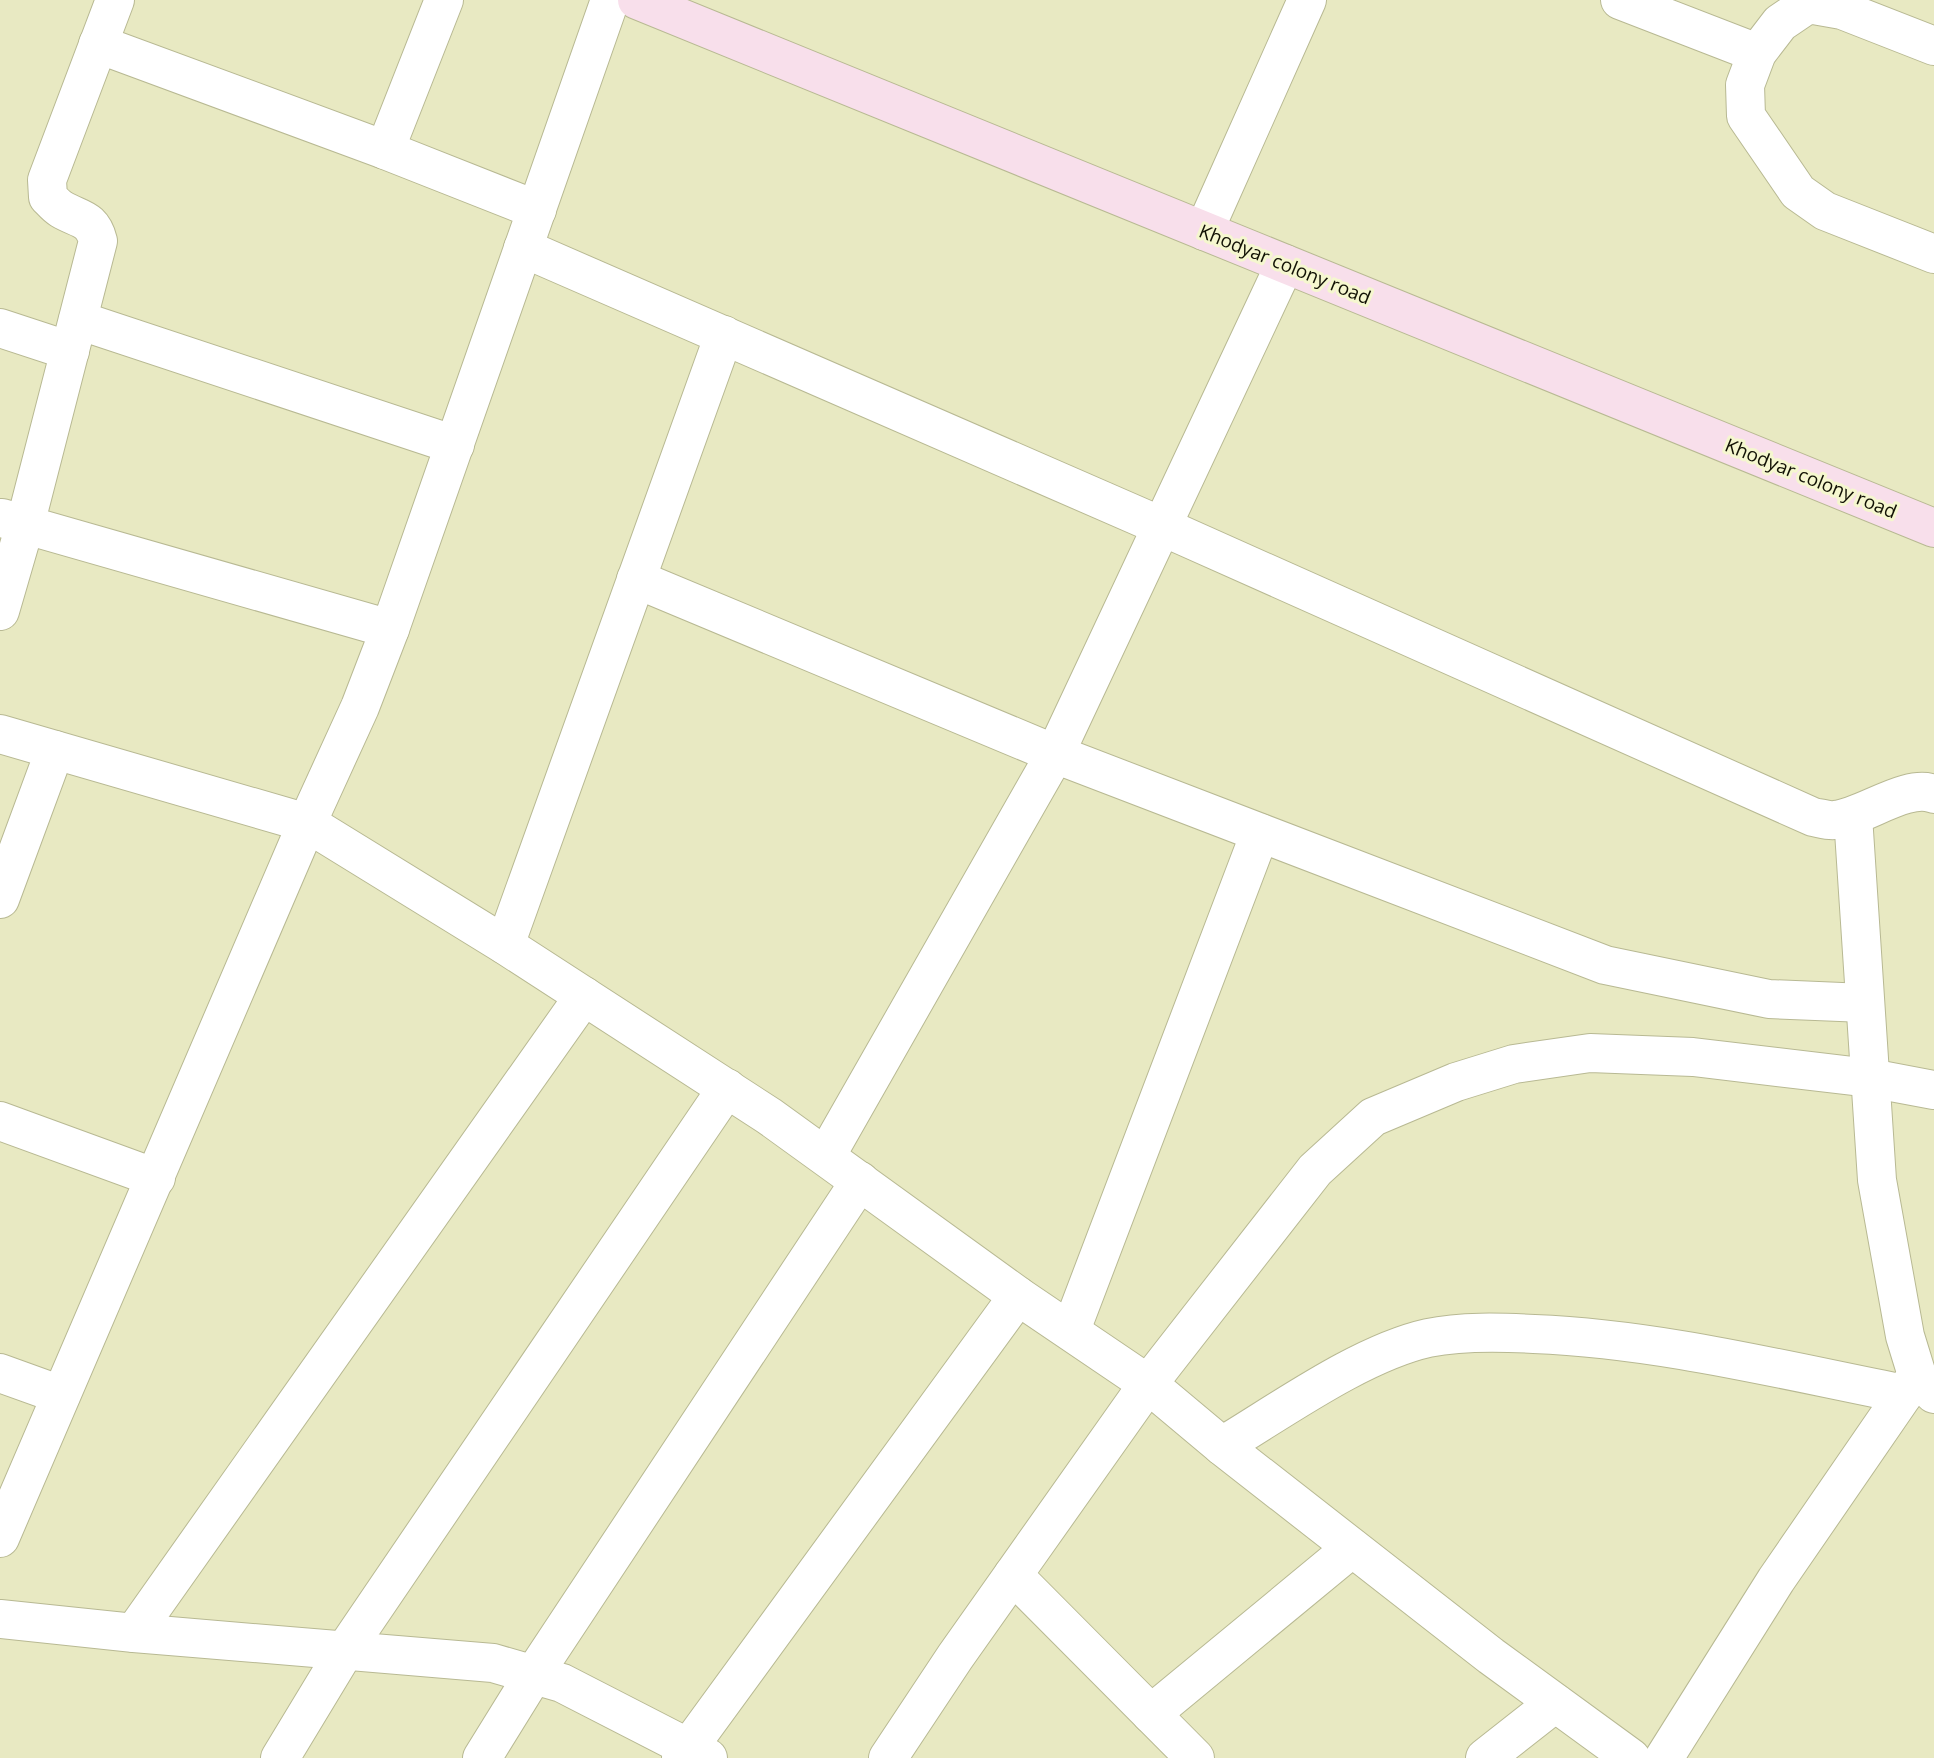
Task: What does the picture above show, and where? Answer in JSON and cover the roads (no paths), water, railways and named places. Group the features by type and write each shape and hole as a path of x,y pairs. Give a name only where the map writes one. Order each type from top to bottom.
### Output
{"street":[{"path":"0,611 12,521 74,335 98,241 95,228 60,208 48,197 47,180 115,0"},
{"path":"385,150 444,0"},
{"path":"0,1538 307,823 360,707 390,629 611,0"},
{"name":"Khodyar colony road","path":"637,0 1934,528"},
{"path":"1204,231 1307,0"},
{"path":"1620,0 1757,53"},
{"path":"1934,46 1842,10 1808,4 1780,23 1757,53 1745,85 1746,116 1798,192 1825,211 1934,254"},
{"path":"98,44 385,150 537,210"},
{"path":"523,248 1161,526 1814,817 1832,821 1853,816 1909,793 1934,794"},
{"path":"826,1156 1055,754 1285,264"},
{"path":"0,328 74,335 455,445"},
{"path":"505,945 724,335"},
{"path":"12,521 390,629"},
{"path":"636,579 1055,754 1605,965 1769,999 1865,1003"},
{"path":"0,734 307,823 505,945 727,1088 826,1156 1018,1296 1148,1384 1491,1656 1631,1758"},
{"path":"0,899 55,750"},
{"path":"1853,816 1877,1180 1905,1336 1918,1388"},
{"path":"1071,1331 1260,833"},
{"path":"134,1633 584,996"},
{"path":"888,1758 955,1657 1148,1384 1315,1170 1373,1117 1456,1082 1514,1064 1590,1053 1693,1056 1934,1090"},
{"path":"281,1758 346,1649 727,1088"},
{"path":"0,1121 156,1178"},
{"path":"482,1758 534,1674 860,1181"},
{"path":"0,1619 493,1663 562,1683 692,1754 1018,1296"},
{"path":"1223,1446 1379,1355 1428,1338 1492,1332 1577,1336 1683,1350 1918,1388"},
{"path":"0,1373 61,1395"},
{"path":"1664,1758 1776,1580 1918,1388"},
{"path":"1151,1714 1352,1548"},
{"path":"1013,1575 1195,1758"},
{"path":"1485,1758 1555,1703"}]}
